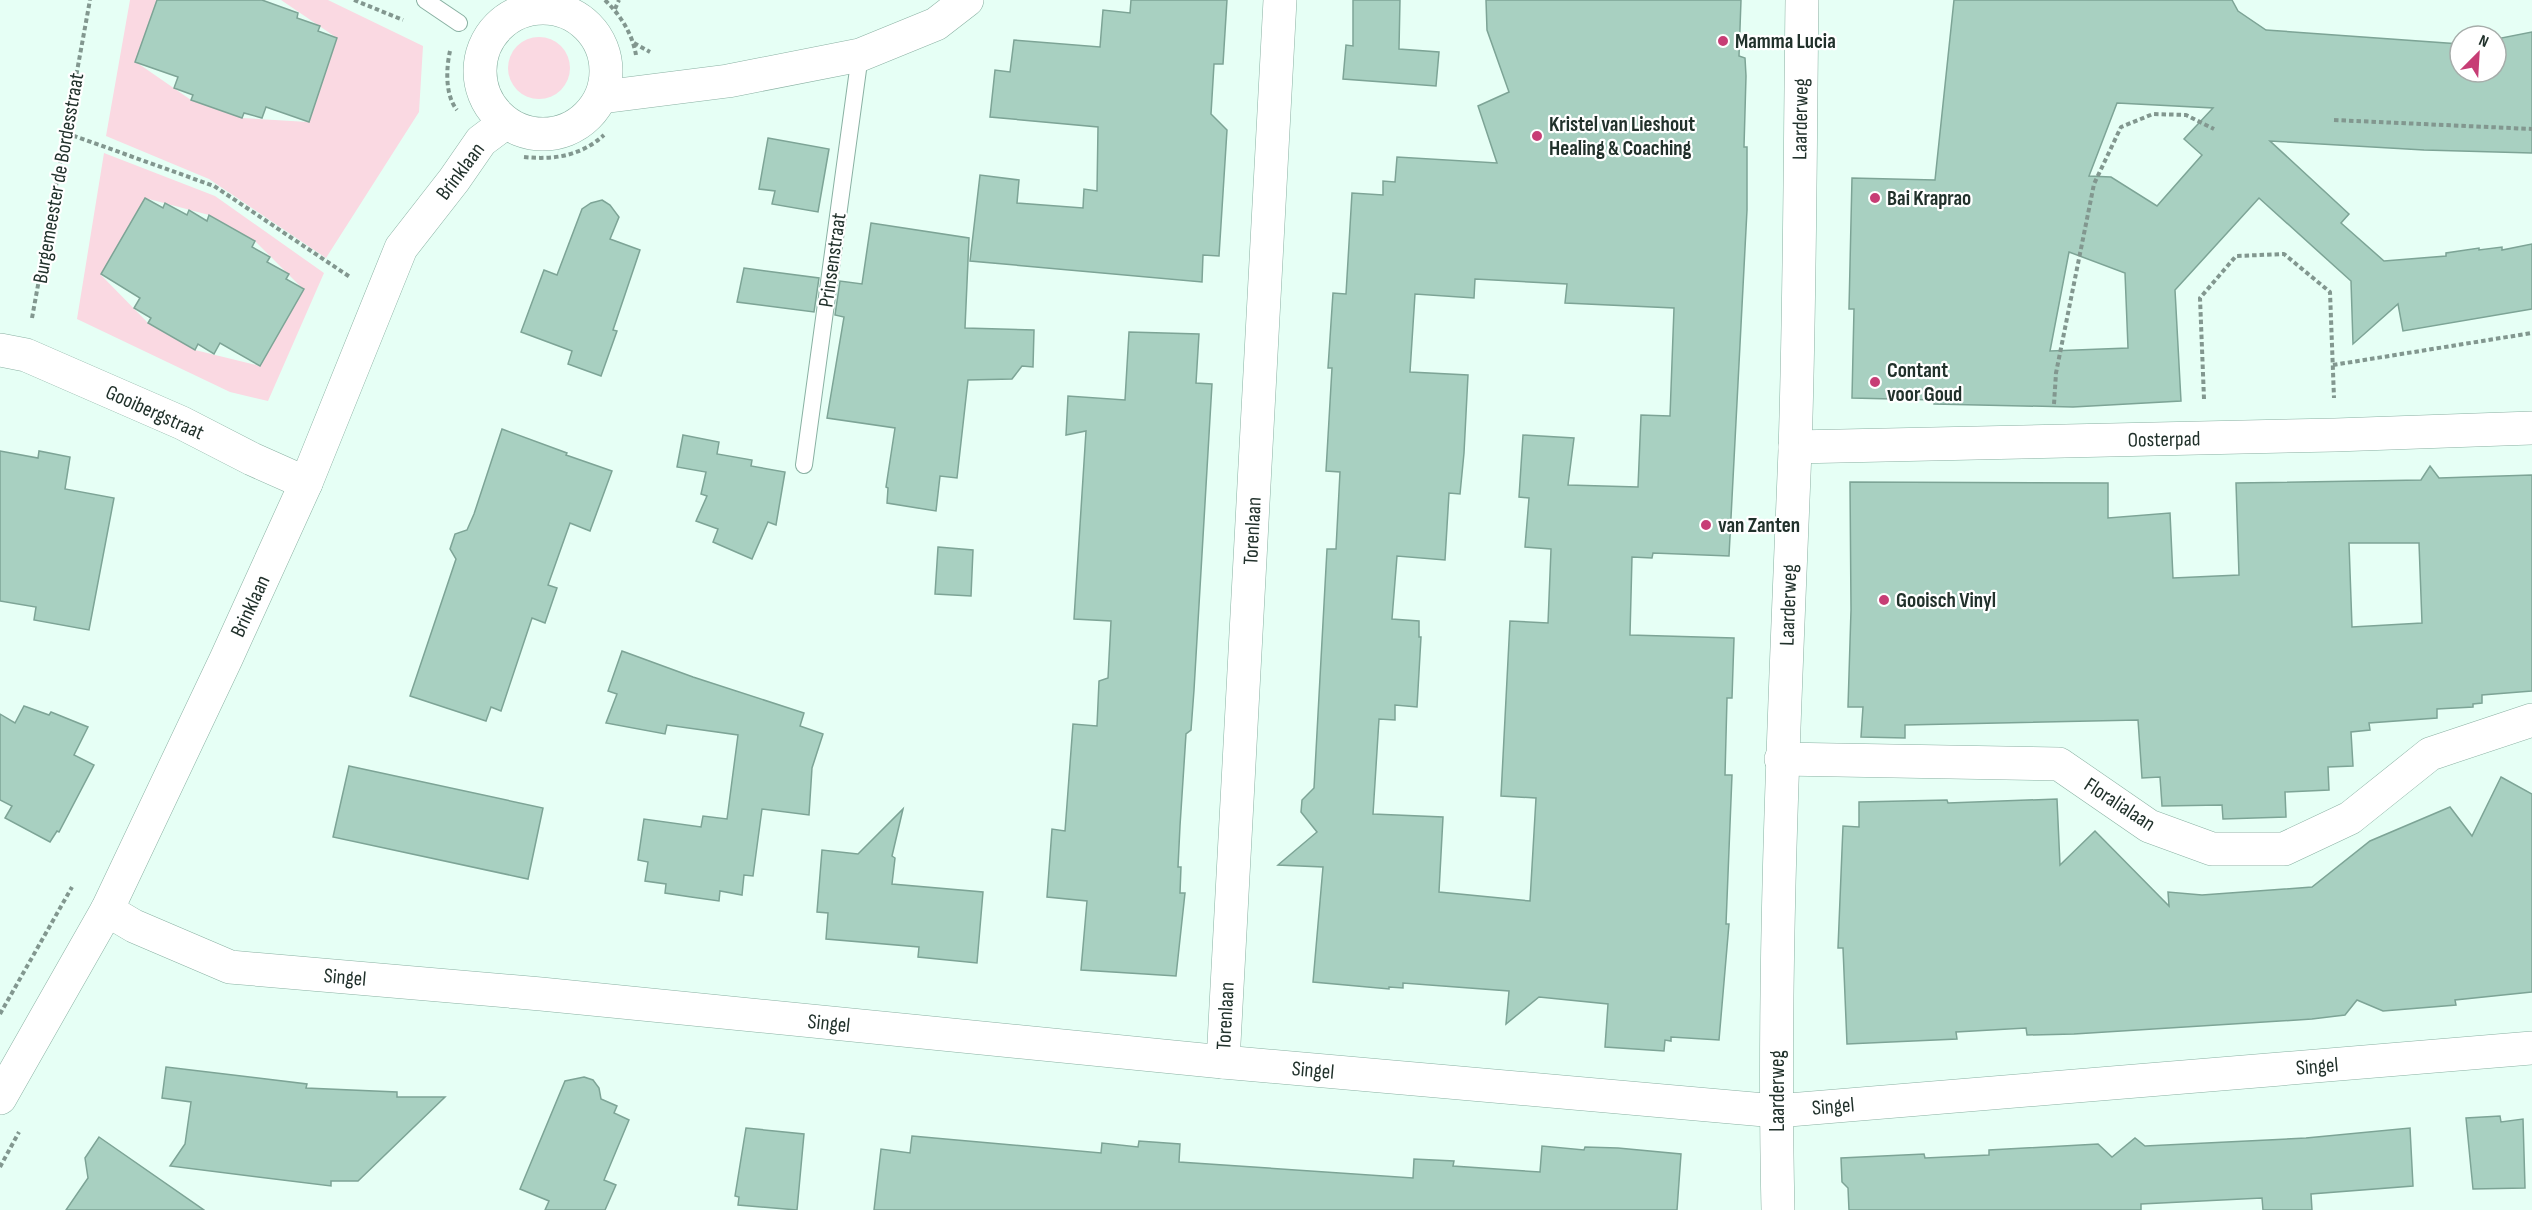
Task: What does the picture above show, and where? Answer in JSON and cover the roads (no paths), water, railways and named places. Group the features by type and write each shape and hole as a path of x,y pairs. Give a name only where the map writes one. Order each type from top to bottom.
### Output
{"street":[{"path":"602,97 728,81 860,56 936,24 968,0"},
{"name":"Torenlaan","path":"1223,1062 1280,0"},
{"name":"Laarderweg","path":"1779,1210 1776,1111 1781,759 1795,447 1802,0"},
{"path":"569,6 588,26 602,47 607,72 602,97 585,120 560,133 531,134 505,123 485,99 480,68 488,39 509,17 537,8 569,6"},
{"name":"Brinklaan","path":"0,1098 107,910 306,483 401,248 481,141 505,123"},
{"name":"Gooibergstraat","path":"13,353 182,423 252,459 306,483"},
{"name":"Oosterpad","path":"1795,447 2335,435 2532,428"},
{"name":"Floralialaan","path":"1781,759 2059,764 2149,826 2212,849 2284,849 2350,818 2430,754 2532,720"},
{"name":"Singel","path":"107,910 134,926 230,967 541,994 1223,1062 1776,1111 2532,1048"}],"lane":[{"path":"425,0 459,23"},
{"name":"Prinsenstraat","path":"804,465 860,56"}],"place":[{"name":"Mamma Lucia","path":"1723,41"},
{"name":"Kristel van Lieshout Healing & Coaching","path":"1537,136"},
{"name":"Bai Kraprao","path":"1875,198"},
{"name":"Contant voor Goud","path":"1875,382"},
{"name":"van Zanten","path":"1706,525"},
{"name":"Gooisch Vinyl","path":"1884,600"}]}
